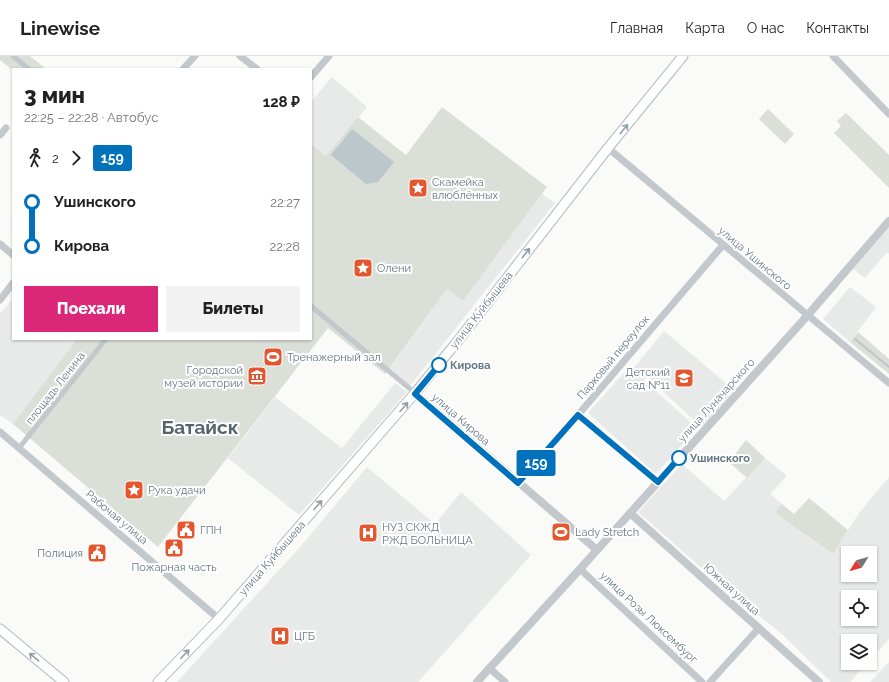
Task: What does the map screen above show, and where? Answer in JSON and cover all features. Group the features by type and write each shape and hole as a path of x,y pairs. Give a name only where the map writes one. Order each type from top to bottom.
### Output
{"main road":[{"name":"улица Куйбышева","path":"158,682 219,619 415,394 608,148 683,56"},
{"path":"0,629 64,682"}],"street":[{"path":"13,56 28,68"},
{"path":"184,68 195,56"},
{"path":"240,56 256,68"},
{"path":"312,76 329,56"},
{"path":"833,56 889,114"},
{"path":"0,136 6,128"},
{"name":"улица Ушинского","path":"608,148 807,316 889,383"},
{"name":"улица Луначарского","path":"477,682 807,316 889,220"},
{"path":"0,244 12,253"},
{"name":"Парковый переулок","path":"518,483 723,245"},
{"path":"0,300 12,284"},
{"name":"улица Кирова","path":"312,307 596,550"},
{"name":"площадь Ленина","path":"19,448 105,340"},
{"path":"578,415 658,482"},
{"name":"Рабочая улица","path":"0,432 219,619"},
{"name":"Южная улица","path":"630,513 819,682"},
{"name":"улица Розы Люксембург","path":"580,569 702,682"},
{"path":"710,682 759,628"},
{"path":"490,668 505,682"}],"shaded area":[{"path":"0,56 30,56 45,68 12,68 12,70 0,60"},
{"path":"332,77 367,107 326,157 312,145 312,101"},
{"path":"442,107 547,187 463,301 447,289 385,374 328,328 158,547 13,424 76,340 312,340 312,145 326,156 358,117 406,155"},
{"path":"768,109 794,134 785,144 759,119"},
{"path":"846,113 889,155 889,188 834,133 841,126 837,121"},
{"path":"352,129 394,162 378,182 366,184 331,155"},
{"path":"542,194 555,203 410,386 390,368 447,289 463,301"},
{"path":"889,227 889,254 887,252 865,278 853,269"},
{"path":"850,287 876,307 850,342 823,319"},
{"path":"12,299 12,340 76,340 13,424 0,415 0,314"},
{"name":"Детский сад №11","path":"664,331 734,390 702,427 647,377 644,380 633,369"},
{"path":"858,332 889,359 889,374 850,342"},
{"path":"629,367 697,428 656,474 588,413"},
{"path":"395,383 407,392 299,515 228,458 275,397 342,448"},
{"path":"746,440 765,458 747,478 729,462"},
{"path":"765,458 787,476 770,494 782,504 775,513 833,554 859,513 889,477 889,639 877,652 877,634 841,634 841,670 861,670 850,682 831,682 783,635 714,579 638,512 682,464 724,501"},
{"path":"367,467 435,524 461,492 531,555 418,682 177,682 301,546"},
{"path":"809,498 848,530 833,554 775,513 782,504 794,514"},
{"path":"889,662 889,682 870,682"}],"waterway":[{"path":"855,339 889,367"}],"bus line":[{"name":"159","path":"439,365 415,394 518,483 578,415 658,482 679,458"}],"place":[{"name":"Скамейка влюблённых","path":"418,188"},
{"name":"Олени","path":"363,268"},
{"name":"Тренажерный зал","path":"273,357"},
{"name":"Кирова","path":"439,365"},
{"name":"Городской музей истории","path":"257,376"},
{"name":"Детский сад №11","path":"684,378"},
{"name":"Ушинского","path":"679,458"},
{"name":"Рука удачи","path":"134,490"},
{"name":"ГПН","path":"186,530"},
{"name":"Lady Stretch","path":"561,532"},
{"name":"НУЗ СКЖД РЖД БОЛЬНИЦА","path":"368,533"},
{"name":"Пожарная часть","path":"174,548"},
{"name":"Полиция","path":"97,553"},
{"name":"ЦГБ","path":"280,636"}],"district":[{"name":"Батайск","path":"200,427"}]}
